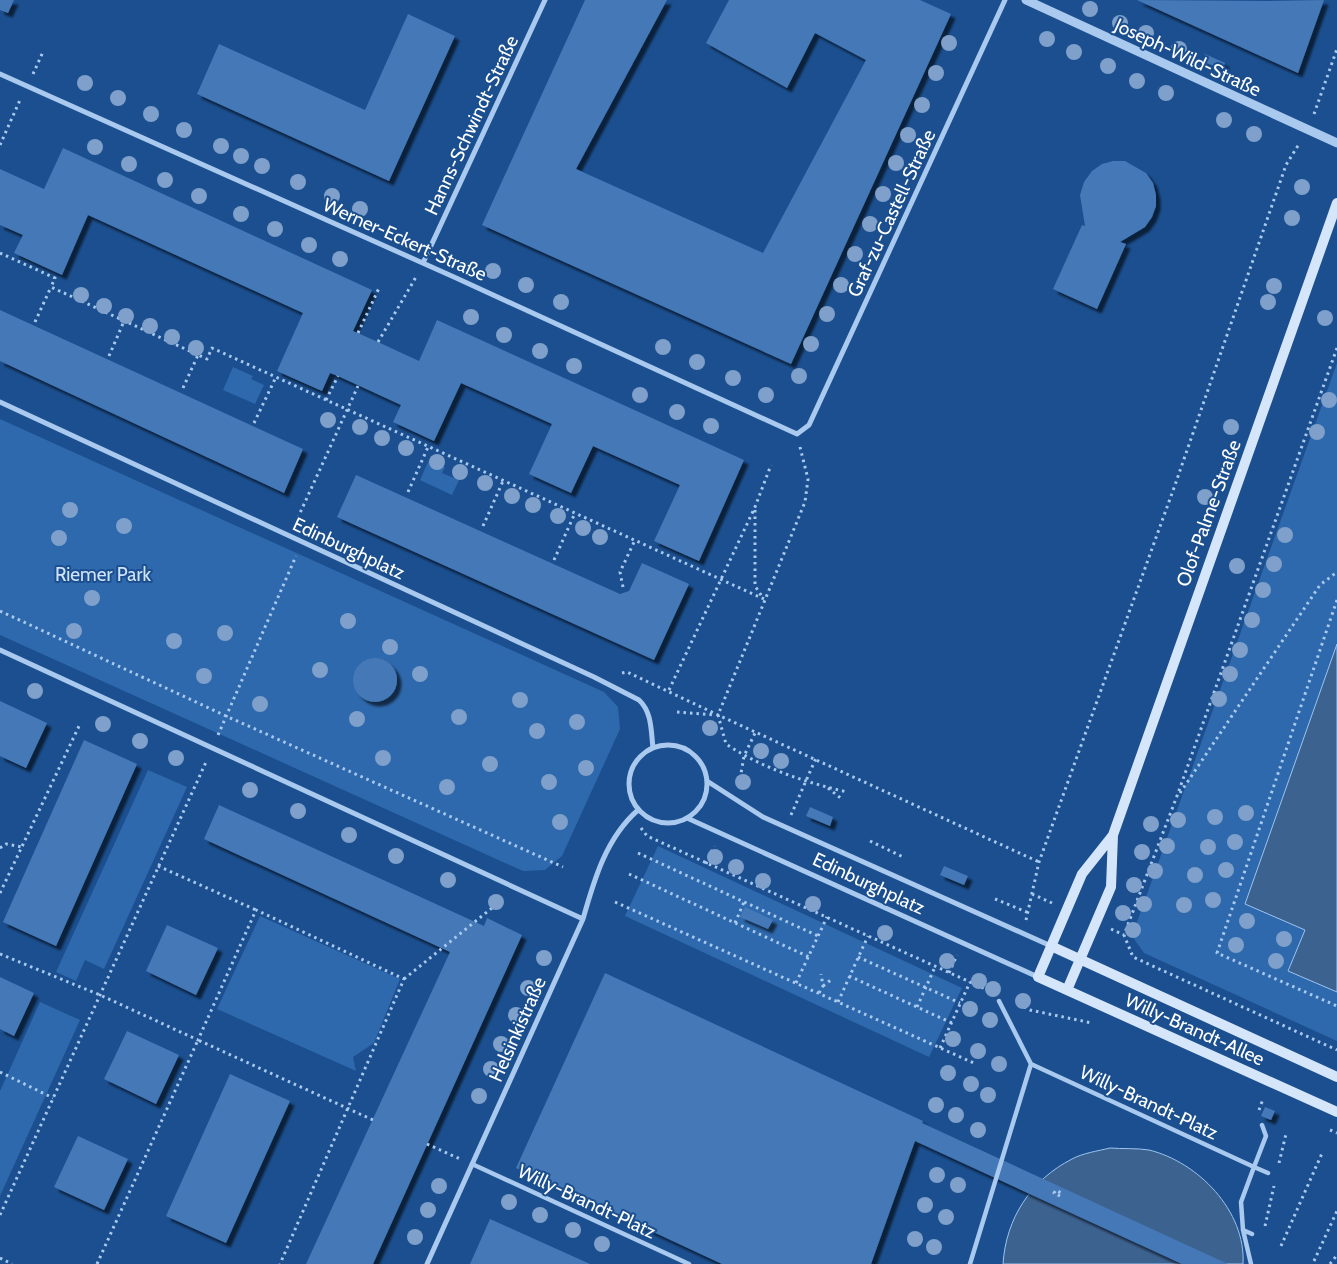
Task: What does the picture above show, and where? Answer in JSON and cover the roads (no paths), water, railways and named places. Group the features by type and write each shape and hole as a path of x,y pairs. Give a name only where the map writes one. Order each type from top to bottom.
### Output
{"main road":[{"name":"Olof-Palme-Straße","path":"1067,990 1111,887 1113,835 1337,203"},
{"name":"Olof-Palme-Straße","path":"1038,977 1082,874 1113,835"},
{"name":"Willy-Brandt-Allee","path":"1051,946 1337,1077"},
{"name":"Willy-Brandt-Allee","path":"1038,977 1337,1112"}],"street":[{"name":"Hanns-Schwindt-Straße","path":"423,263 545,0"},
{"name":"Graf-zu-Castell-Straße","path":"796,434 809,425 1005,0"},
{"name":"Joseph-Wild-Straße","path":"1026,0 1337,143"},
{"name":"Werner-Eckert-Straße","path":"0,74 423,263 796,434"},
{"name":"Edinburghplatz","path":"0,402 302,544 585,672 639,700 650,716 653,748"},
{"path":"0,650 213,746 583,920"},
{"path":"671,745 690,752 698,760 707,781 702,802 688,818 666,822 648,817 638,810 630,788 631,771 640,757 653,748 671,745"},
{"name":"Edinburghplatz","path":"707,781 763,817 1051,946"},
{"name":"Helsinkistraße","path":"427,1264 583,920 594,878 613,840 631,816 638,810"},
{"name":"Edinburghplatz","path":"688,818 1038,977"},
{"path":"970,1264 1031,1064 999,998"},
{"name":"Willy-Brandt-Platz","path":"1031,1064 1268,1173"},
{"path":"1251,1264 1243,1230 1241,1202 1266,1136 1262,1125"},
{"name":"Willy-Brandt-Platz","path":"472,1164 689,1264"},
{"path":"1243,1230 1252,1234"}],"park label":[{"name":"Riemer Park","path":"103,574"}]}
